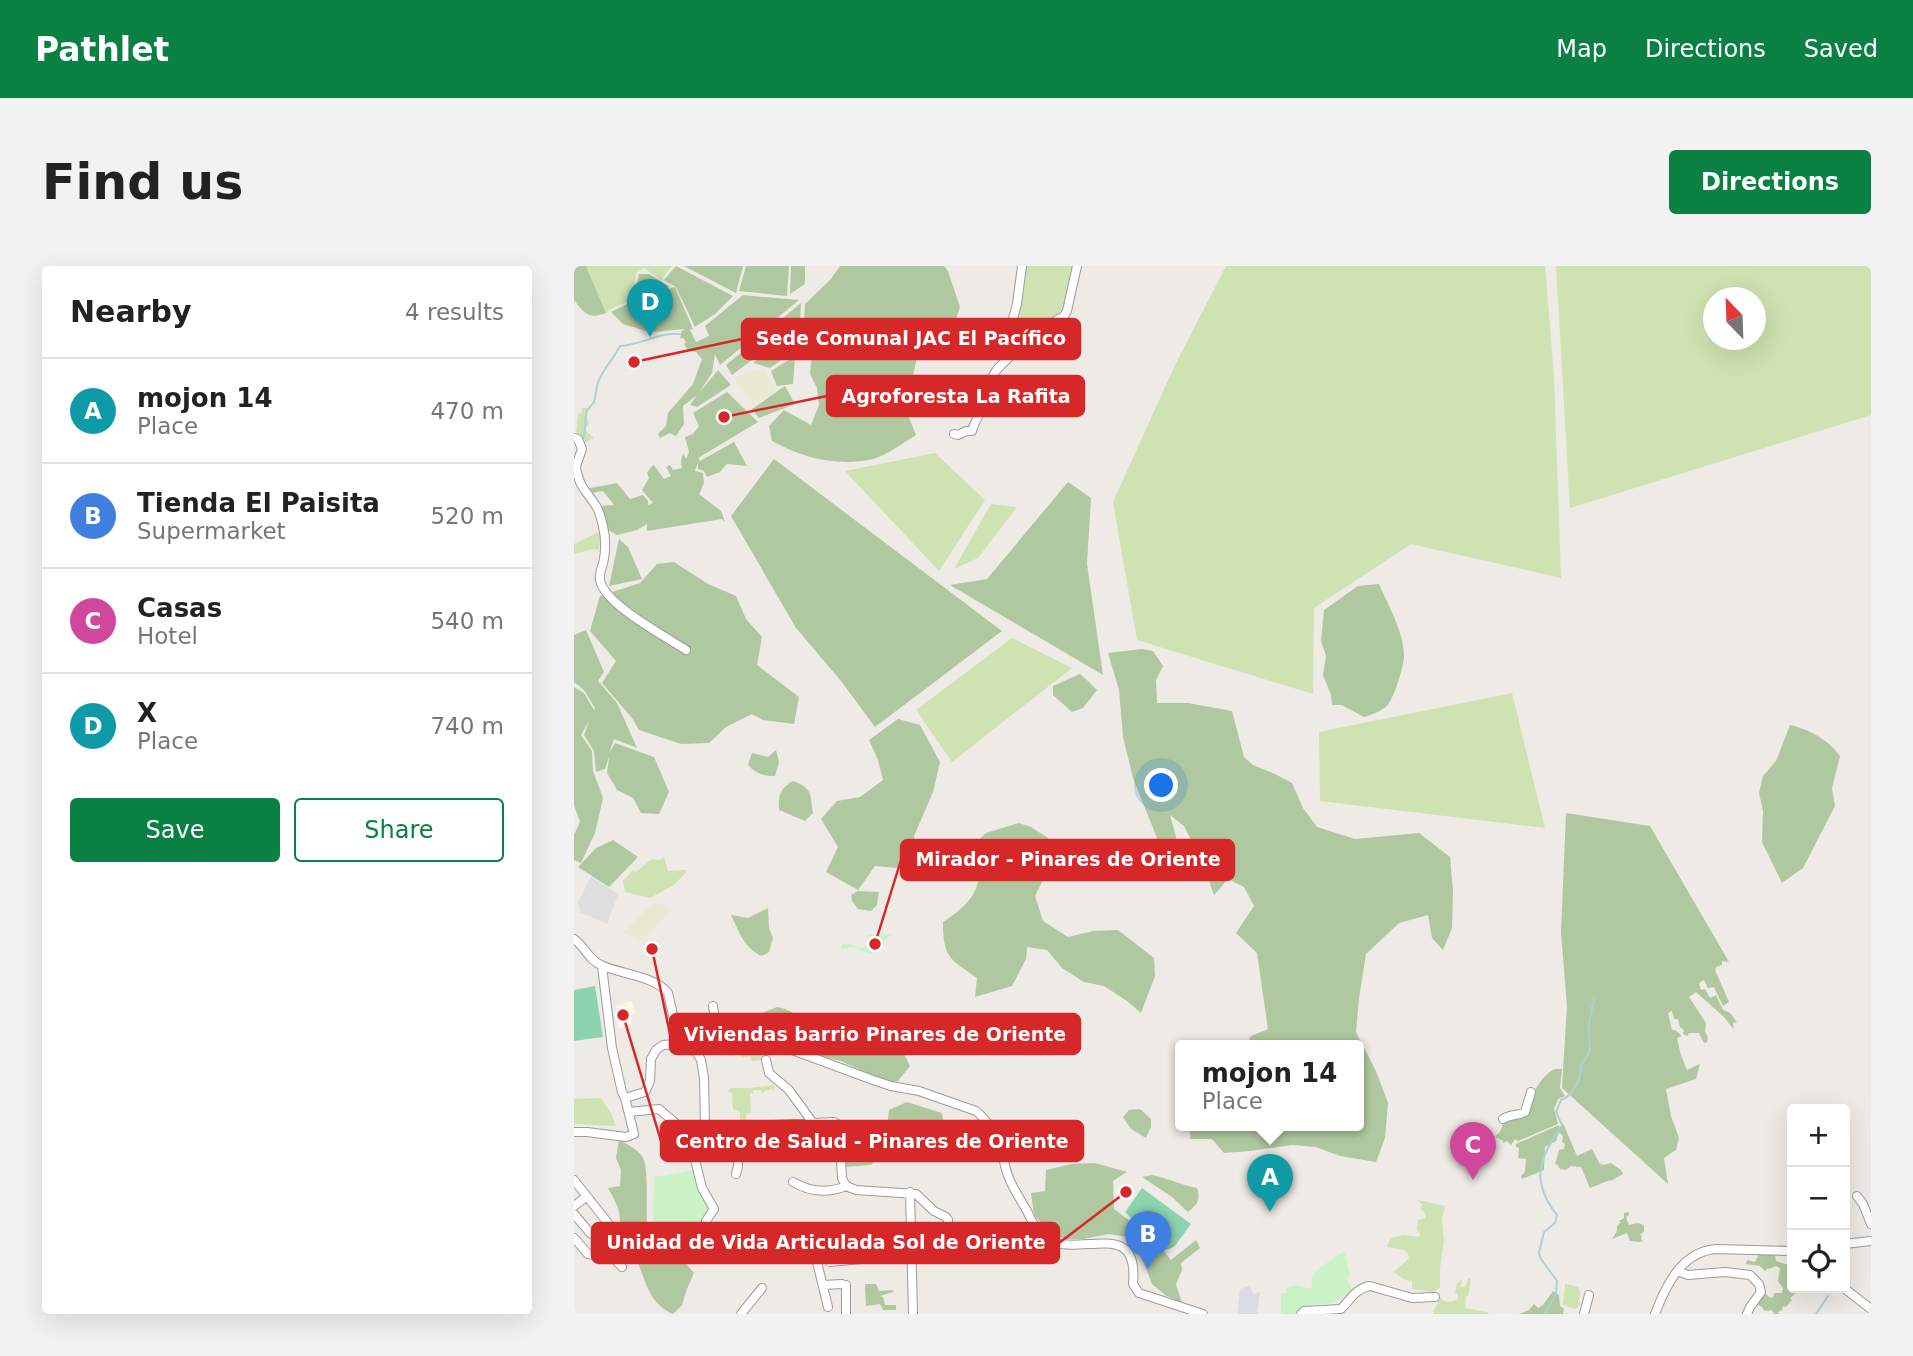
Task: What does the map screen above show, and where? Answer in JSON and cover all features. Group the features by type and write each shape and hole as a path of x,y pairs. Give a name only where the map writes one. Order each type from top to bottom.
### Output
{"street":[{"path":"954,434 972,431 988,396 993,375 1020,345 1008,346 1006,340 1016,311 1022,266"},
{"path":"1013,345 1064,316 1077,266"},
{"path":"574,438 578,439 582,449 575,470 582,487 599,510 605,533 606,545 600,576 602,587 623,609 686,650"},
{"path":"574,939 590,958 602,965 665,988 678,1037 697,1053 704,1078 706,1127 704,1131 688,1135"},
{"path":"574,1132 626,1137 632,1136 635,1130 622,1092 612,1048 602,965"},
{"path":"713,1006 718,1041"},
{"path":"625,1098 645,1092 650,1080 651,1059 656,1050 665,1045 765,1040 882,1084 919,1091 976,1111 997,1139 1010,1182 1041,1235 1063,1244 1120,1245 1127,1250 1132,1261 1133,1284 1139,1293 1203,1314"},
{"path":"767,1064 773,1077 789,1090 813,1123"},
{"path":"1503,1119 1525,1112 1531,1092"},
{"path":"629,1112 659,1109 688,1135 702,1188 714,1209 706,1222 710,1235 707,1253"},
{"path":"706,1127 736,1128 834,1122 839,1125 842,1178 846,1185 856,1191 916,1194 948,1220 945,1254 912,1254 830,1262"},
{"path":"736,1128 737,1166 800,1156 801,1124"},
{"path":"574,1180 608,1223"},
{"path":"793,1182 813,1191 837,1189 846,1185"},
{"path":"910,1192 913,1314"},
{"path":"574,1206 586,1196"},
{"path":"1857,1196 1871,1224"},
{"path":"574,1214 591,1234"},
{"path":"894,1235 894,1256"},
{"path":"883,1236 912,1236"},
{"path":"574,1238 588,1254 606,1251 622,1266"},
{"path":"775,1238 816,1258 828,1307"},
{"path":"1850,1243 1871,1241"},
{"path":"1656,1314 1665,1289 1677,1271 1690,1258 1706,1249 1787,1251"},
{"path":"1677,1271 1692,1276 1706,1273 1750,1275 1759,1284 1761,1292 1748,1314"},
{"path":"822,1285 844,1285 846,1314"},
{"path":"1301,1314 1304,1311 1341,1310 1357,1291 1370,1286 1412,1298 1435,1297"},
{"path":"741,1314 762,1288"},
{"path":"1850,1293 1871,1309"},
{"path":"1584,1314 1590,1295"}],"shaded area":[{"path":"591,877 618,894 607,924 580,912 578,902"},
{"path":"632,1001 635,1014 632,1015 631,1025 619,1029 616,1006"},
{"path":"1250,1286 1253,1294 1260,1292 1257,1314 1237,1314 1240,1289"}],"green space":[{"path":"574,266 586,266 606,313 595,316 587,314 574,300"},
{"path":"586,266 672,266 661,280 644,268 636,273 631,300 606,313"},
{"path":"676,266 733,296 715,314 695,327 676,287 664,280"},
{"path":"684,266 743,266 736,293"},
{"path":"746,266 789,266 787,296 739,291"},
{"path":"791,266 805,266 805,284 790,294"},
{"path":"840,266 944,266 960,307 951,334 926,343 917,357 906,410 916,435 884,455 847,462 808,456 772,441 769,426 784,410 811,425 819,405 817,388 810,374 812,353 799,351 803,340 805,304 831,279"},
{"path":"1022,266 1077,266 1067,311 1010,345"},
{"path":"1226,266 1545,266 1554,376 1561,578 1411,544 1314,608 1313,694 1137,640 1113,502 1175,365"},
{"path":"1556,266 1871,266 1871,415 1570,508"},
{"path":"639,274 649,274 670,287 635,296"},
{"path":"675,287 696,342 709,336 705,326 743,295 799,300 720,365 715,354 712,373 699,393 718,370 731,385 697,407 690,405 697,395 683,406 684,424 676,436 670,433 660,438 658,434 666,426 668,413 693,384 702,359 696,352 687,349 684,344 686,342 680,338 685,329 654,332 645,295"},
{"path":"643,296 652,333 623,324 611,312"},
{"path":"801,303 800,324 732,375 726,365"},
{"path":"790,334 796,350 770,368 753,363"},
{"path":"795,356 793,384 777,386 771,371"},
{"path":"763,368 776,390 753,405 734,377"},
{"path":"785,386 795,404 759,418 752,409"},
{"path":"727,392 758,422 698,458 700,461 734,442 747,466 727,464 720,472 707,477 704,471 698,469 698,462 695,471 703,473 704,483 699,494 721,511 725,522 722,519 647,531 647,524 637,530 617,535 608,530 600,506 614,505 603,491 591,493 585,489 617,483 630,499 643,495 648,505 653,503 642,490 649,478 647,473 654,465 664,479 671,476 666,467 670,465 673,470 682,468 683,453 686,459 689,452 685,437 693,434 699,426 693,413"},
{"path":"582,408 590,408 586,415 589,424 584,429 594,438 584,443 576,435 578,414 582,412"},
{"path":"935,453 985,500 939,571 845,471"},
{"path":"774,459 1002,631 875,727 841,681 796,628 731,516"},
{"path":"1068,482 1091,498 1087,564 1103,675 950,585 987,579"},
{"path":"991,504 1017,507 978,558 954,569"},
{"path":"601,531 599,550 574,554 574,544"},
{"path":"619,539 628,547 642,579 609,586"},
{"path":"674,562 708,584 736,596 746,619 762,637 757,665 799,697 794,724 763,720 752,714 726,727 709,743 681,744 639,730 602,683 616,661 590,631 600,596 640,583 657,564"},
{"path":"1379,584 1399,630 1404,658 1389,703 1382,710 1364,717 1342,705 1332,705 1323,675 1326,656 1321,641 1324,610 1358,586"},
{"path":"586,630 604,672 598,681 617,703 637,748 614,739 609,753 615,743 654,757 669,792 659,814 641,813 633,798 617,790 607,773 609,757 605,769 596,772 594,751 584,735 589,721 581,735 592,751 593,771 603,798 595,833 581,863 574,860 574,835 580,822 574,805 574,687 584,693 594,710 595,708 584,690 574,682 574,635"},
{"path":"1012,638 1072,668 952,762 916,710"},
{"path":"1142,649 1153,651 1163,666 1156,680 1157,703 1188,703 1232,711 1244,757 1253,765 1292,783 1303,808 1317,827 1355,839 1419,833 1450,857 1452,928 1443,950 1432,938 1428,915 1399,923 1366,954 1356,1032 1360,1040 1249,1040 1251,1036 1268,1029 1257,953 1236,933 1254,906 1244,887 1228,879 1214,895 1203,864 1184,826 1170,815 1179,848 1173,869 1159,843 1133,778 1123,737 1119,690 1108,653"},
{"path":"1080,674 1097,690 1083,708 1072,712 1053,695 1053,686"},
{"path":"1512,693 1545,828 1320,801 1319,732"},
{"path":"898,719 920,725 940,762 933,792 914,836 919,859 899,868 875,866 858,890 826,872 838,847 821,819 837,801 860,797 883,780 869,740"},
{"path":"1790,725 1818,736 1840,756 1832,788 1835,806 1803,868 1782,883 1762,842 1763,811 1759,793 1763,776 1776,761"},
{"path":"776,750 779,762 775,776 760,774 748,765 752,753 768,757"},
{"path":"793,781 804,786 811,797 813,813 805,821 779,810 781,793"},
{"path":"1566,813 1650,826 1729,962 1722,961 1722,965 1715,970 1729,1002 1723,1006 1714,987 1708,988 1704,980 1699,983 1701,990 1705,989 1710,998 1716,995 1723,1010 1730,1013 1737,1022 1733,1023 1734,1030 1724,1017 1696,992 1689,997 1706,1023 1707,1042 1704,1043 1699,1033 1689,1033 1687,1036 1683,1034 1684,1030 1678,1019 1674,1019 1672,1011 1668,1013 1672,1030 1682,1036 1677,1038 1687,1070 1700,1064 1696,1079 1666,1089 1679,1138 1676,1150 1664,1158 1668,1184 1562,1088 1567,1006 1561,933"},
{"path":"1019,823 1048,838 1049,868 1035,896 1043,921 1068,937 1093,931 1118,930 1154,958 1155,976 1141,1013 1104,986 1084,982 1062,968 1047,950 1027,947 1026,959 1012,986 975,997 977,978 950,956 945,943 943,922 962,908 975,890 979,871 972,846 986,833"},
{"path":"613,840 638,857 609,887 578,867 596,848"},
{"path":"664,857 668,871 688,870 674,885 650,898 625,892 623,881 633,870 636,872 652,859 659,860"},
{"path":"858,891 879,892 877,905 871,911 858,909 852,901 851,895"},
{"path":"654,902 672,910 642,941 623,933"},
{"path":"768,908 769,928 773,938 769,952 762,956 747,944 731,915 748,918"},
{"path":"892,934 870,954 853,947 841,949 841,945 845,943 863,948 871,942 868,935"},
{"path":"595,986 603,1037 574,1041 574,990"},
{"path":"777,1007 831,1035 834,1037 833,1044 840,1047 858,1036 870,1039 876,1046 888,1042 901,1048 910,1066 898,1081 887,1082 841,1061 780,1041 784,1029 762,1013"},
{"path":"742,1043 747,1047 755,1046 756,1043 765,1044 765,1060 752,1061 750,1056 741,1058"},
{"path":"1364,1048 1388,1103 1385,1138 1376,1162 1340,1156 1316,1147 1292,1145 1224,1153 1212,1139 1190,1139 1190,1131 1364,1131"},
{"path":"1555,1069 1562,1069 1560,1088 1565,1096 1558,1099 1554,1109 1558,1124 1518,1141 1515,1139 1511,1145 1495,1137 1504,1120 1523,1116 1540,1083"},
{"path":"774,1085 775,1092 773,1089 764,1093 761,1090 753,1090 753,1093 750,1093 751,1113 746,1114 746,1122 740,1122 740,1112 733,1109 732,1093 728,1092 730,1088"},
{"path":"601,1098 616,1126 574,1124 574,1099"},
{"path":"907,1102 942,1113 944,1127 934,1134 899,1138 869,1149 887,1126 889,1110"},
{"path":"1140,1109 1151,1119 1146,1138 1131,1129 1123,1117 1129,1110"},
{"path":"1563,1123 1577,1156 1592,1149 1602,1168 1600,1163 1611,1163 1623,1174 1590,1188 1581,1167 1560,1169 1555,1165 1559,1150 1564,1149 1565,1144 1559,1132 1556,1141 1545,1147 1544,1170 1522,1179 1526,1159 1518,1158 1519,1148 1516,1144 1559,1125 1559,1128"},
{"path":"619,1139 640,1153 646,1168 647,1223 630,1240 618,1235 619,1210 608,1188 620,1186 621,1170 616,1158"},
{"path":"844,1147 854,1147 857,1153 890,1155 871,1165 845,1167"},
{"path":"1095,1163 1127,1172 1113,1181 1114,1209 1149,1232 1171,1260 1196,1240 1200,1248 1181,1263 1182,1270 1176,1284 1182,1303 1165,1295 1152,1284 1139,1251 1128,1237 1109,1234 1064,1239 1049,1232 1034,1215 1031,1193 1045,1191 1046,1170 1072,1164"},
{"path":"696,1170 712,1206 707,1225 705,1255 659,1249 653,1235 654,1177"},
{"path":"1152,1175 1197,1188 1199,1196 1196,1204 1188,1212 1172,1197 1142,1177"},
{"path":"1142,1188 1191,1224 1174,1247 1165,1250 1125,1212"},
{"path":"1418,1200 1445,1206 1442,1219 1444,1241 1440,1287 1434,1292 1412,1289 1412,1281 1403,1279 1394,1272 1409,1258 1408,1254 1404,1250 1387,1247 1390,1238 1404,1235 1419,1237 1418,1220 1426,1218"},
{"path":"1628,1212 1626,1217 1629,1225 1644,1225 1644,1231 1640,1235 1643,1241 1630,1241 1627,1233 1612,1239 1621,1222 1619,1221 1624,1218 1624,1213"},
{"path":"1344,1251 1350,1275 1346,1279 1353,1291 1334,1302 1309,1307 1297,1314 1281,1314 1281,1293 1286,1293 1287,1287 1296,1285 1310,1289 1311,1279 1317,1270"},
{"path":"1770,1253 1775,1255 1776,1261 1787,1264 1787,1293 1796,1293 1779,1314 1774,1314 1772,1310 1763,1310 1755,1303 1763,1291 1773,1298 1774,1293 1782,1293 1783,1288 1778,1281 1780,1268 1776,1266 1765,1271 1760,1266 1746,1264 1747,1260 1755,1262 1759,1254"},
{"path":"636,1258 682,1259 694,1273 682,1305 673,1314 653,1298"},
{"path":"1468,1278 1471,1279 1465,1308 1489,1314 1434,1314 1440,1298 1449,1302 1458,1299 1458,1294 1455,1293 1457,1283 1462,1280 1461,1287 1465,1287"},
{"path":"865,1284 876,1284 879,1291 893,1290 894,1292 880,1296 883,1297 885,1305 896,1305 896,1310 883,1310 880,1304 866,1306"},
{"path":"1565,1284 1579,1287 1578,1302 1581,1304 1576,1309 1563,1305"},
{"path":"1553,1291 1559,1295 1563,1314 1519,1314 1529,1310 1534,1304 1538,1308 1543,1305"}],"waterway":[{"path":"583,438 587,411 594,402 599,380 620,346 680,334"},
{"path":"1545,1314 1556,1294 1557,1281 1539,1253 1544,1232 1555,1223 1557,1215 1543,1191 1541,1170 1548,1148 1562,1125 1556,1112 1561,1100 1576,1086 1581,1065 1589,1051 1589,1025 1594,999"},
{"path":"1816,1314 1828,1296"}],"place":[{"name":"X","path":"650,337"},
{"name":"Sede Comunal JAC El Pacífico","path":"634,362"},
{"name":"Agroforesta La Rafita","path":"724,417"},
{"name":"Mirador - Pinares de Oriente","path":"875,944"},
{"name":"Viviendas barrio Pinares de Oriente","path":"652,949"},
{"name":"Centro de Salud - Pinares de Oriente","path":"623,1015"},
{"name":"Casas","path":"1473,1180"},
{"name":"Unidad de Vida Articulada Sol de Oriente","path":"1126,1192"},
{"name":"mojon 14","path":"1270,1212"},
{"name":"Tienda El Paisita","path":"1148,1269"}]}
